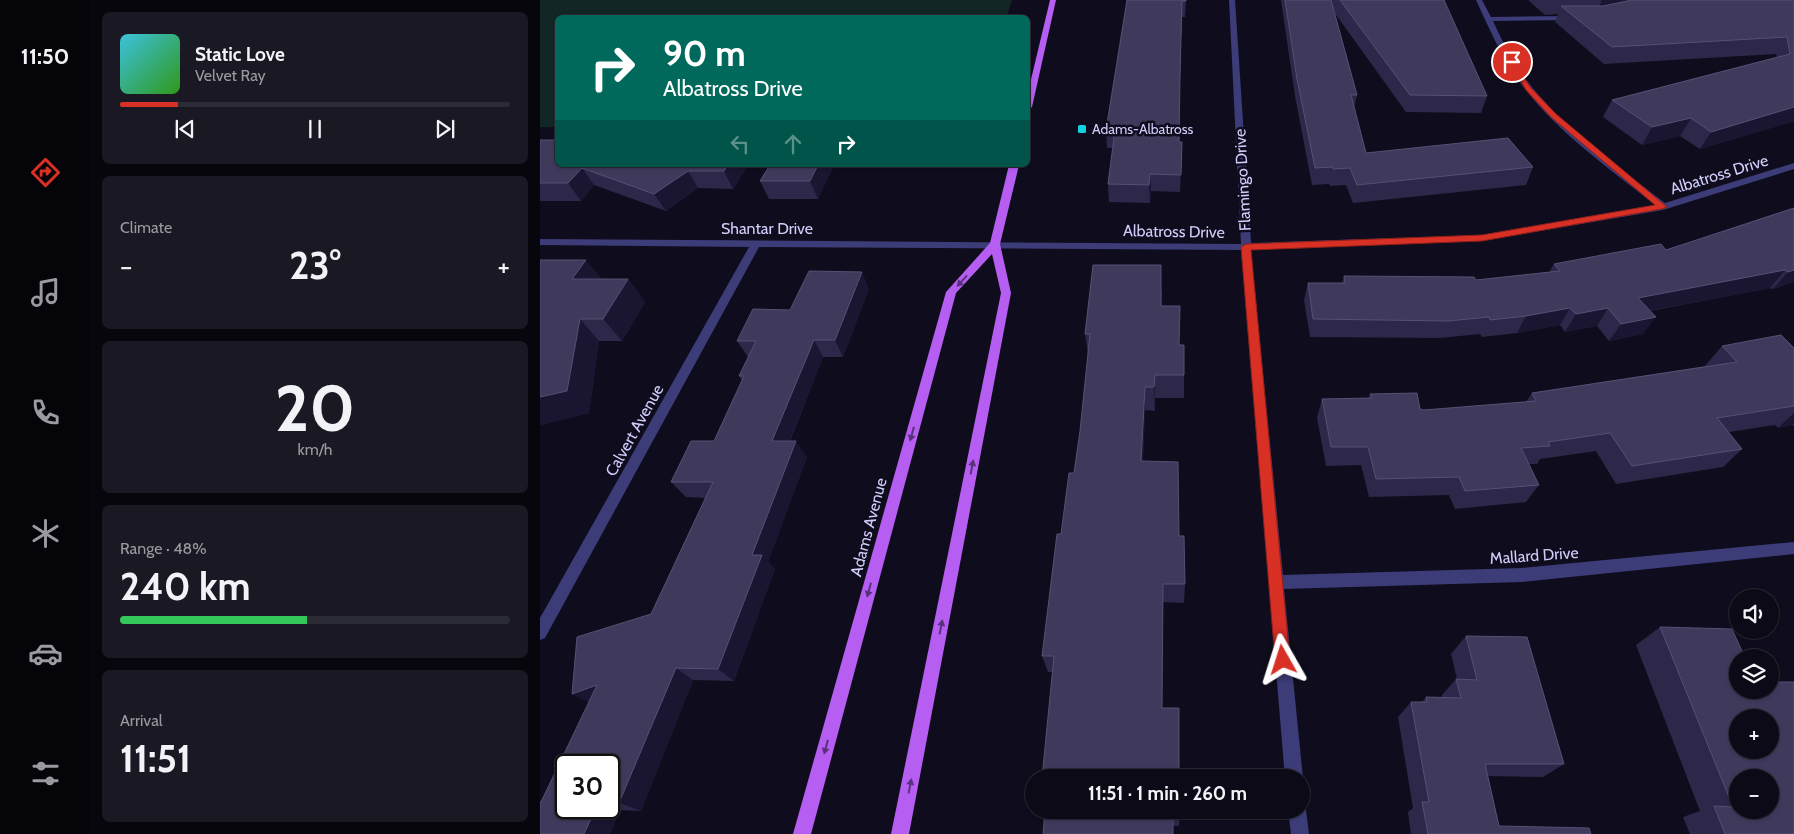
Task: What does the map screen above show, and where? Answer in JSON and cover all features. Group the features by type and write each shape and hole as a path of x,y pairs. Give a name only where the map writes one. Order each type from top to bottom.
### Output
{"main road":[{"path":"1030,98 1053,0"},
{"name":"Adams Avenue","path":"802,834 951,292 994,244 1013,167"},
{"name":"Adams Avenue","path":"900,834 1006,293 994,244"}],"street":[{"name":"Flamingo Drive","path":"1232,0 1246,247 1293,769"},
{"path":"1478,0 1521,77 1540,102 1579,138 1662,207"},
{"path":"1488,19 1586,18"},
{"name":"Albatross Drive","path":"994,244 1246,247 1482,238 1662,207 1794,166"},
{"name":"Shantar Drive","path":"540,242 994,244"},
{"name":"Calvert Avenue","path":"540,633 756,242"},
{"name":"Mallard Drive","path":"1275,582 1520,575 1794,548"},
{"path":"1298,819 1300,834"}],"green space":[{"path":"540,0 1012,0 1007,15 555,15 555,127 540,127"}],"building":[{"path":"1127,0 1186,0 1182,1 1179,142 1182,142 1181,175 1150,174 1149,185 1108,184 1115,130 1106,130"},
{"path":"1285,0 1331,0 1357,95 1351,95 1366,153 1508,138 1533,167 1357,185 1350,168 1315,168 1297,79"},
{"path":"1340,0 1444,0 1487,96 1410,95"},
{"path":"1632,0 1794,0 1794,107 1711,132 1691,118 1652,127 1612,100 1790,54 1787,37 1612,47 1561,6 1603,6"},
{"path":"540,140 555,140 555,167 727,167 724,171 688,171 654,194 582,168 568,183 540,183"},
{"path":"769,167 817,167 810,181 760,181"},
{"path":"1794,208 1794,270 1788,272 1785,270 1638,298 1656,317 1621,324 1608,308 1576,314 1570,308 1490,320 1489,317 1448,321 1313,319 1308,283 1345,283 1344,276 1474,277 1476,280 1560,271 1554,264 1661,244 1666,250"},
{"path":"540,260 586,260 572,279 628,279 603,319 580,319 567,391 540,397"},
{"path":"1093,265 1161,265 1161,306 1180,306 1179,345 1184,345 1184,375 1155,375 1154,387 1145,387 1141,461 1178,462 1179,536 1184,536 1185,584 1163,584 1162,708 1179,708 1179,769 1043,769 1054,656 1042,656 1057,534 1061,534 1069,473 1074,473 1080,431 1090,334 1085,334"},
{"path":"809,271 862,272 835,340 814,340 772,441 796,441 752,555 762,555 718,669 676,668 620,801 620,754 564,754 597,685 572,694 577,637 651,614 713,482 671,482 691,441 714,441 744,376 739,376 756,341 737,341 753,309 790,310"},
{"path":"1781,335 1794,348 1794,406 1717,418 1742,449 1632,466 1610,433 1548,442 1550,446 1521,448 1539,485 1465,491 1459,477 1376,479 1368,447 1331,447 1322,399 1372,398 1370,394 1417,393 1420,409 1424,410 1536,401 1532,393 1737,362 1722,346"},
{"path":"1660,627 1729,629 1729,639 1736,639 1741,649 1729,649 1729,699 1779,699 1779,682 1794,682 1794,834 1725,834 1714,806 1729,807 1729,819 1779,819 1779,769 1729,769 1729,797"},
{"path":"1466,636 1527,637 1564,764 1485,764 1499,826 1589,828 1591,834 1428,834 1422,802 1429,802 1411,702 1427,702 1426,697 1461,698 1456,679 1477,680"},
{"path":"555,773 555,819 591,819 584,834 540,834 541,802"},
{"path":"1044,819 1173,819 1173,834 1043,834"}],"place":[{"name":"Adams-Albatross","path":"1082,129"}],"route":[{"path":"1283,660 1246,247 1482,238 1662,207 1553,116 1528,89 1512,62"}]}
